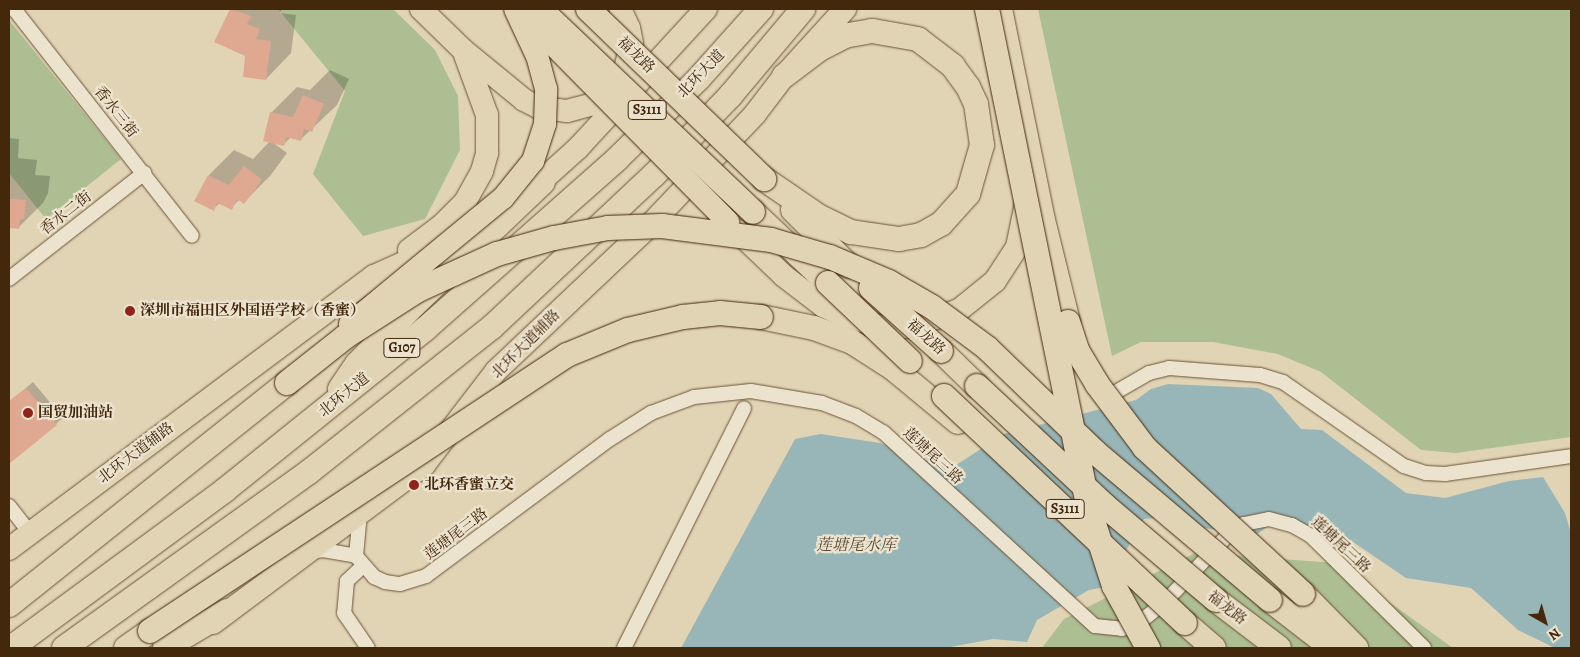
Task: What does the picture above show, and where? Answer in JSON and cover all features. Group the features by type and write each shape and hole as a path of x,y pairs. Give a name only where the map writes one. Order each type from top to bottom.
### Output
{"highway":[{"name":"福龙路","path":"540,9 910,361 940,400 1024,471 1214,648"},
{"name":"福龙路","path":"588,9 764,179 871,288 941,351 1104,505 1216,600 1279,648"},
{"name":"北环大道","path":"11,648 326,410 425,329 616,160 699,78 761,9"},
{"name":"G107","path":"64,648 309,472 492,327 654,175 776,44 803,9"},
{"path":"776,44 814,9"},
{"path":"987,9 1088,505 1114,586 1148,648"},
{"path":"1000,9 1031,162 1068,322 1078,352 1097,384 1145,448 1303,594 1356,648"},
{"path":"764,179 818,216 851,232 876,237 906,238 921,235 941,224 956,210 968,194 982,145 976,104 968,87 953,66 918,39 872,31 845,36 821,48 784,76"},
{"path":"326,410 357,364 543,182"},
{"path":"16,599 345,337 418,290 497,254 554,238 617,228 662,226 771,240 830,257 889,282 932,307 987,348 1096,452 1270,600 1332,648"},
{"path":"158,640 568,354 628,330 683,318 720,313 761,317 814,328 852,342 940,400"},
{"path":"126,648 158,640 227,611"}],"main road":[{"path":"421,9 463,50 524,100 552,110 579,109 605,95 627,65 632,43 620,9"},
{"path":"516,9 784,276 823,306 882,327 911,327 940,319 959,310 995,281 1017,247 1024,220 1031,162"},
{"path":"287,383 356,320 503,198 524,176 540,145 545,124 546,89 537,56 516,9"},
{"name":"北环大道辅路","path":"9,550 374,276 472,233 543,182 706,9"},
{"name":"北环大道辅路","path":"181,648 301,554 424,465 496,371 647,228 755,114 784,76 845,9"},
{"path":"374,276 455,214 470,195 482,171 487,153 487,115 463,50"}],"street":[{"name":"香水三街","path":"14,9 192,236"},
{"name":"香水二街","path":"9,279 144,173"},
{"path":"1116,392 1149,374 1169,368 1260,375 1283,382 1404,466 1426,473 1445,474 1571,456"},
{"name":"莲塘尾三路","path":"359,561 374,577 385,582 400,584 426,576 630,425 664,407 694,397 751,392 822,403 870,423 894,441 1095,626 1122,629 1140,622 1165,602 1228,535 1244,524 1269,519 1292,525 1311,536 1424,648"},
{"path":"624,648 744,408"},
{"path":"9,506 30,533"},
{"path":"360,513 359,561 347,580 344,613 368,648"},
{"path":"301,554 324,550 359,561"}],"green space":[{"path":"278,9 393,9 435,50 458,96 460,150 425,219 363,236 313,174 345,91"},
{"path":"1038,9 1571,9 1571,437 1456,453 1421,450 1321,372 1278,354 1213,342 1141,342 1112,356"},
{"path":"9,20 121,159 46,219 9,173"},
{"path":"1195,553 1335,563 1453,648 1042,648 1064,619"}],"water":[{"name":"莲塘尾水库","path":"1168,384 1258,388 1271,394 1301,429 1322,430 1406,493 1445,498 1509,481 1543,477 1565,513 1571,533 1571,648 1555,648 1518,630 1471,588 1406,578 1334,529 1299,528 1277,520 1256,535 1174,524 1155,518 1144,519 1105,587 1089,590 1037,620 1027,642 993,639 945,648 681,648 795,439 821,434 880,443 950,469 1004,434 1136,400 1151,389"}],"building":[{"path":"230,9 251,16 247,24 260,29 256,39 271,41 266,80 243,77 245,56 214,42"},
{"path":"303,95 324,104 312,132 304,129 301,141 286,137 284,146 263,141 270,112 293,117"},
{"path":"244,166 262,180 244,204 237,199 232,210 217,203 214,211 194,201 208,175 229,185"},
{"path":"9,199 26,200 24,219 20,219 19,229 9,228"},
{"name":"国贸加油站","path":"26,388 57,425 9,464 9,401"}],"place":[{"name":"深圳市福田区外国语学校（香蜜）","path":"130,311"},
{"name":"国贸加油站","path":"28,413"},
{"name":"北环香蜜立交","path":"414,485"}]}
